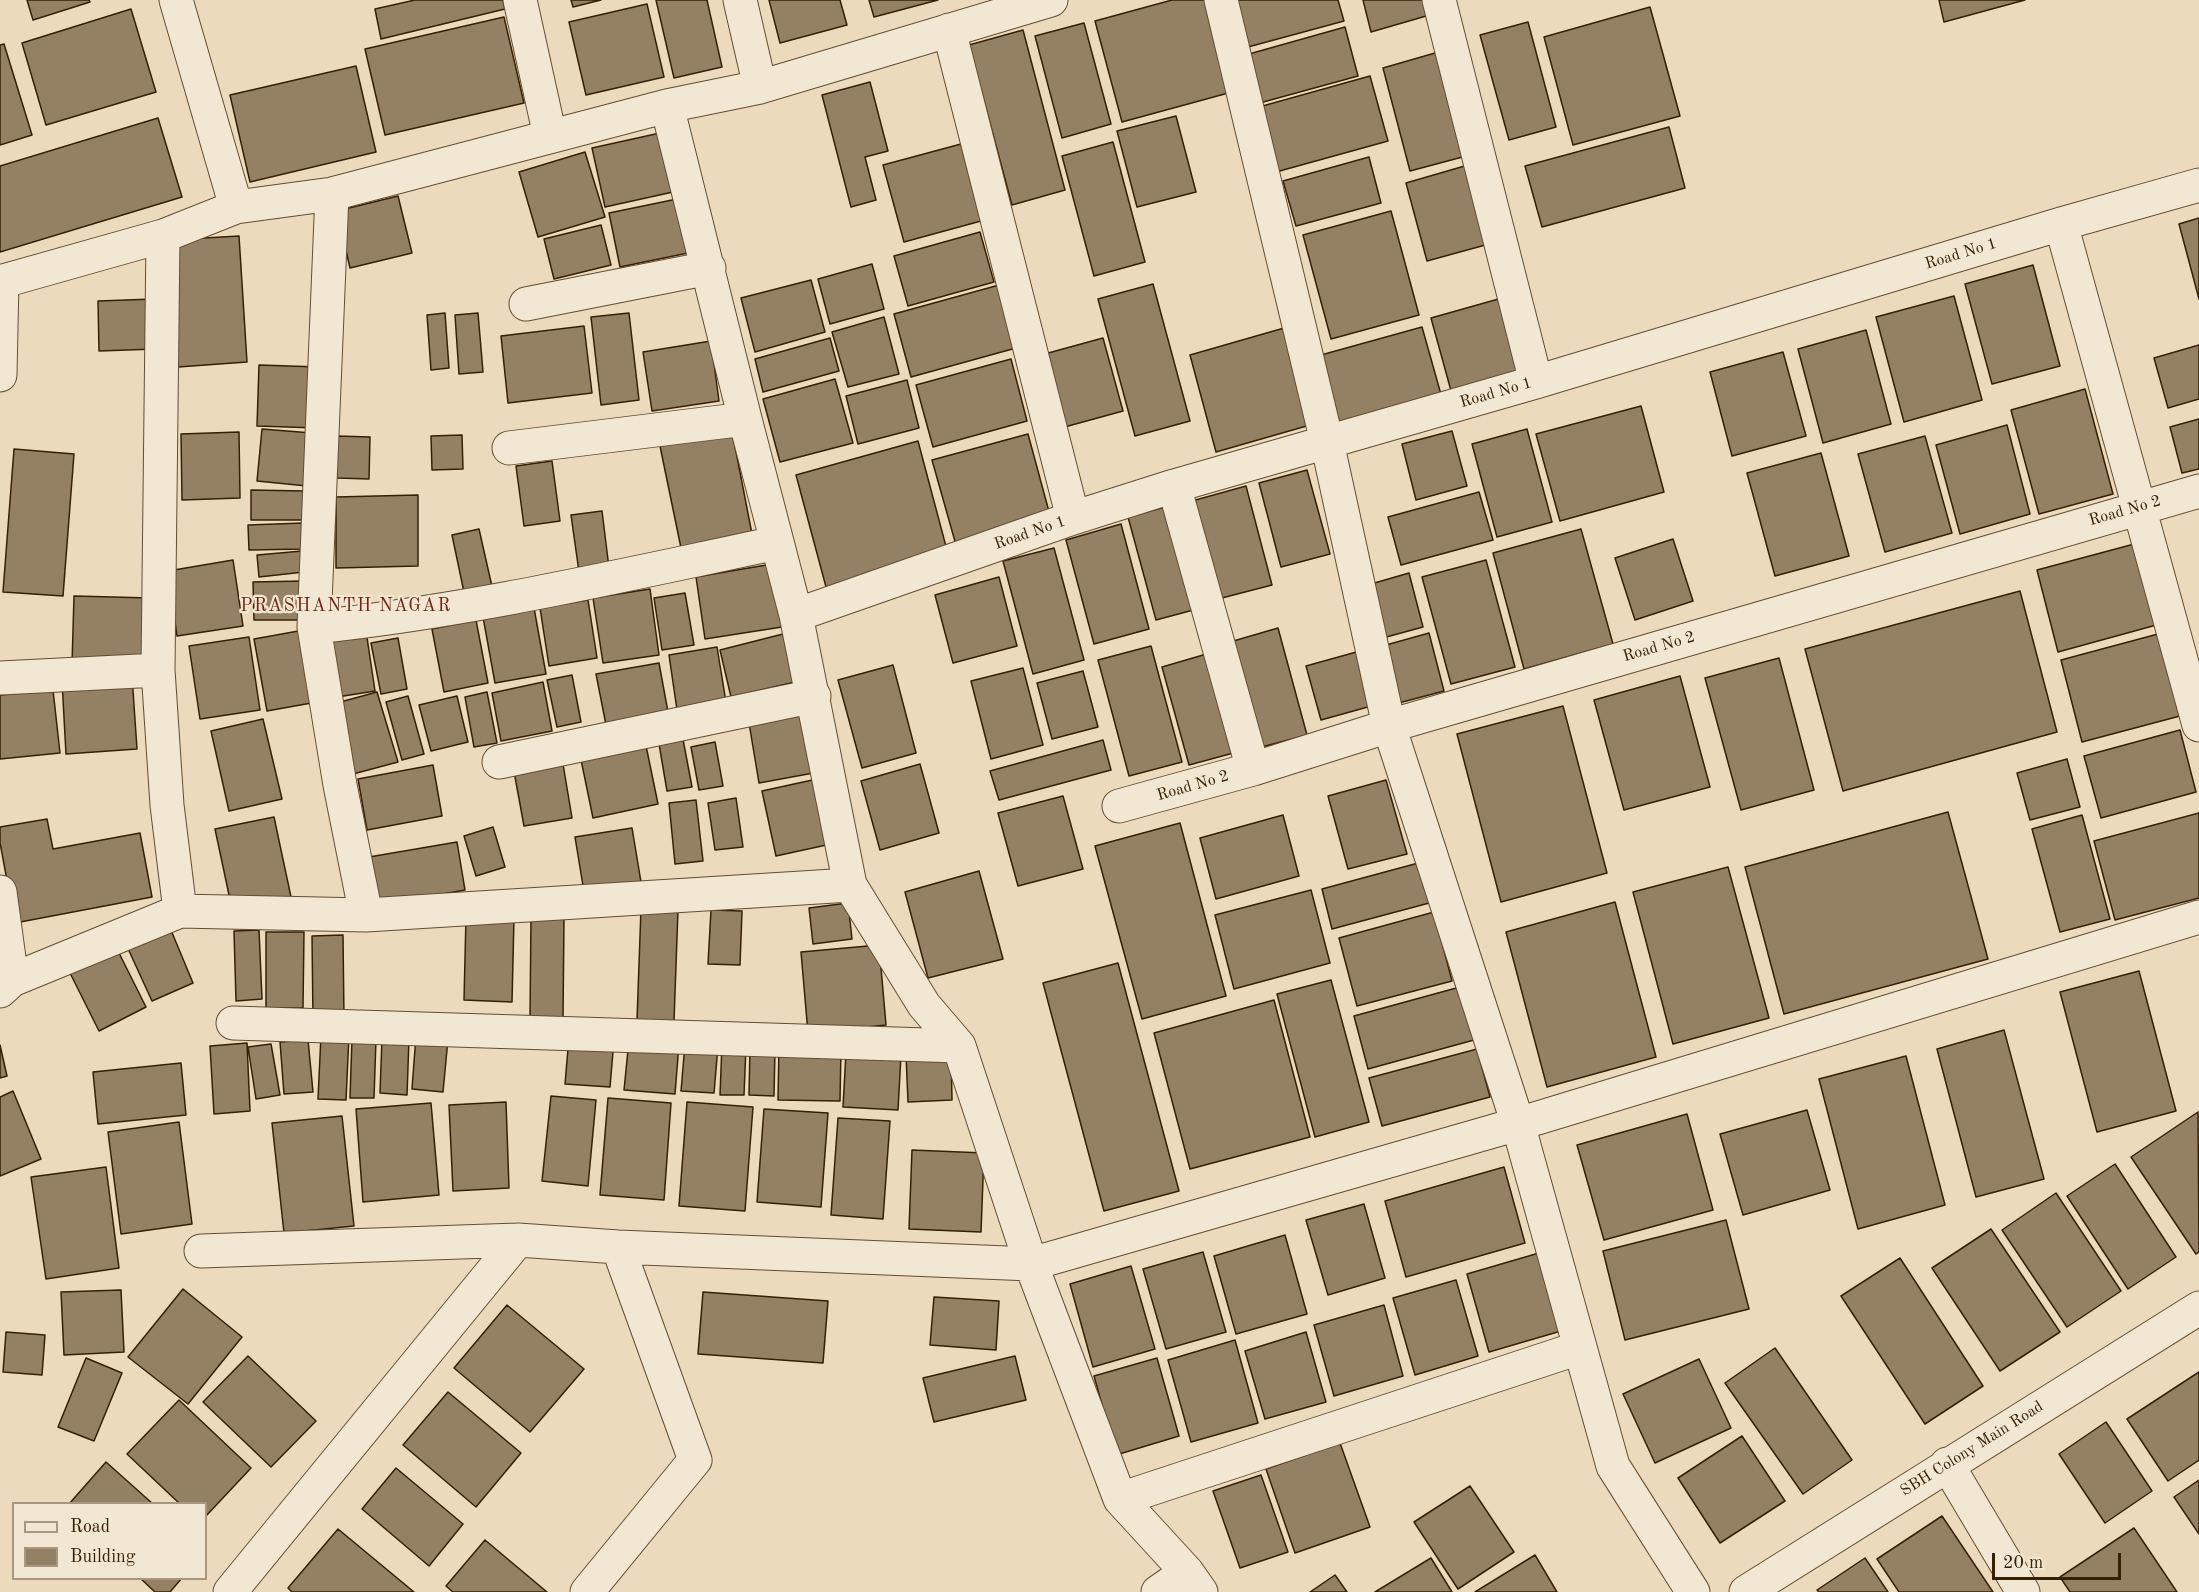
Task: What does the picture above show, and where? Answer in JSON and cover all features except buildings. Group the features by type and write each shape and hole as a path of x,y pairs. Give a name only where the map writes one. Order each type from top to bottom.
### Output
{"street":[{"path":"176,0 236,207"},
{"path":"520,0 550,136"},
{"path":"740,0 760,87"},
{"path":"0,375 1,282 163,236 236,207 332,194 667,106 760,87 1051,0"},
{"path":"1221,0 1327,442 1389,726 1518,1124 1614,1466 1693,1592"},
{"path":"1439,0 1536,382"},
{"path":"949,30 1073,518"},
{"path":"667,106 796,615 850,885 924,1005 958,1046 1031,1264 1120,1499 1194,1582 1158,1592"},
{"name":"Road No 1","path":"796,615 1073,518 1174,486 1536,382 2061,224 2199,185"},
{"path":"332,194 314,627 340,785 366,915"},
{"path":"2061,224 2199,725"},
{"path":"163,236 158,670 168,806 180,911"},
{"path":"526,304 708,268"},
{"path":"509,448 745,419"},
{"path":"1174,486 1253,769"},
{"name":"Road No 2","path":"1119,806 1253,769 1389,726 2139,506 2199,491"},
{"path":"314,627 393,619 490,602 777,543"},
{"path":"0,678 158,670"},
{"path":"499,762 814,696"},
{"path":"0,892 6,986 180,911 366,915 850,885"},
{"path":"201,1251 518,1240 1031,1264 1518,1124 2199,917"},
{"path":"233,1023 958,1046"},
{"path":"230,1592 518,1240"},
{"path":"587,1592 695,1460 618,1246"},
{"name":"SBH Colony Main Road","path":"1746,1592 2199,1308"},
{"path":"1120,1499 1580,1348"},
{"path":"1947,1464 2023,1592"}],"district":[{"name":"PRASHANTH NAGAR","path":"346,606"}]}
